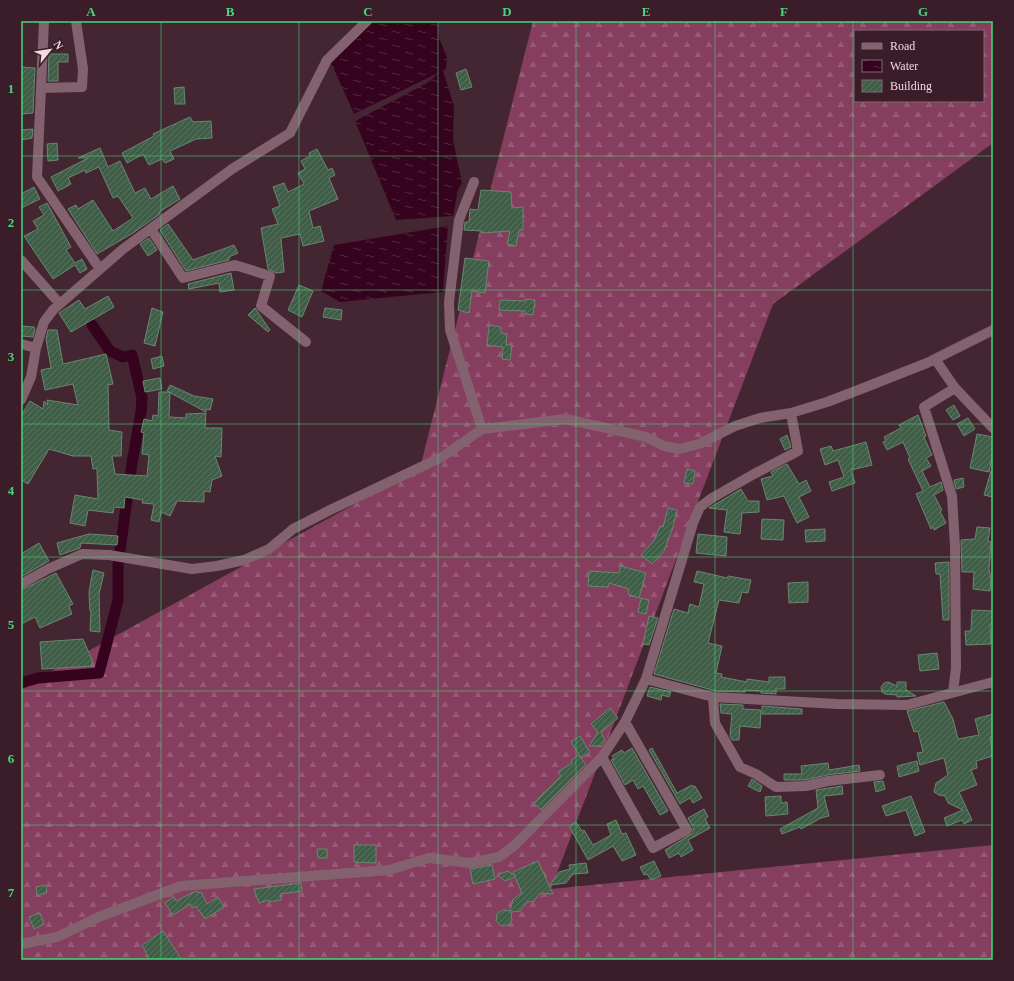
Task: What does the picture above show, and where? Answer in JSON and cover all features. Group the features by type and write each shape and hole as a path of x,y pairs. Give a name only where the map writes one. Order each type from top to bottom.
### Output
{"street":[{"path":"44,21 37,176 100,269"},
{"path":"42,88 82,87 83,70 76,21"},
{"path":"21,400 32,377 36,348 44,322 53,310 100,269 151,229 232,169 290,133 327,60 367,21"},
{"path":"474,182 459,220 449,302 450,330 482,429"},
{"path":"151,229 183,278 235,265 270,276 261,306 306,342"},
{"path":"21,260 60,304"},
{"path":"21,584 48,569 82,554 109,555 192,569 218,566 244,560 269,549 294,529 330,510 442,457 482,429 566,419 646,437 664,446 679,449 699,444 741,424 760,418 791,413 827,402 935,359 993,330"},
{"path":"21,344 36,348"},
{"path":"935,359 955,388 993,428"},
{"path":"953,692 956,668 956,561 952,496 924,407 955,388"},
{"path":"21,944 57,937 98,917 181,886 389,870 428,858 470,863 499,857 514,846 602,757 625,722 646,679 692,522 700,507 754,474 798,451 791,413"},
{"path":"646,679 713,698 837,704 907,705 993,682"},
{"path":"713,698 715,724 740,767 756,774 776,787 806,786 828,781 880,775"},
{"path":"602,757 653,848 687,830 625,722"}],"green space":[{"path":"533,21 993,21 993,143 773,304 551,889 993,845 993,960 21,960 21,688 420,468"}],"water":[{"path":"372,21 438,21 439,38 447,57 446,69 443,71 454,106 453,140 462,183 458,190 453,216 396,220 355,121 427,83 440,72 354,114 329,58"},
{"path":"448,226 443,292 340,302 321,291 334,245"}],"building":[{"path":"49,54 68,54 68,62 58,62 58,81 48,81"},
{"path":"21,67 35,68 33,113 21,114"},
{"path":"466,69 472,87 461,90 456,73"},
{"path":"184,87 185,104 175,104 174,88"},
{"path":"190,117 193,122 211,121 212,138 196,139 170,151 174,159 165,163 162,159 149,165 143,154 127,163 122,153 154,136 153,134"},
{"path":"33,129 32,138 21,140 21,130"},
{"path":"57,143 58,160 48,161 47,144"},
{"path":"100,148 108,167 120,161 135,193 145,188 151,199 173,186 180,199 159,212 160,214 133,233 97,254 68,209 76,205 78,209 93,200 113,231 133,218 118,196 113,198 99,167 86,173 85,170 68,178 71,184 58,191 51,177 88,158 78,158"},
{"path":"317,149 328,170 332,168 335,175 329,178 338,199 309,211 313,228 320,226 324,241 303,246 300,234 281,238 284,272 276,273 268,269 261,228 278,224 272,209 280,206 273,187 284,183 288,192 304,184 298,173 305,169 301,161 310,156 309,153"},
{"path":"34,187 40,199 21,208 21,194"},
{"path":"481,190 511,192 512,208 523,207 523,230 519,230 516,246 507,244 510,231 481,233 482,231 464,230 465,222 469,222 470,209 478,210"},
{"path":"47,203 71,247 66,250 75,263 82,259 87,269 80,273 75,265 53,279 24,236 38,229 33,221 44,215 39,207"},
{"path":"168,224 193,260 234,245 238,253 229,257 229,260 186,271 160,230"},
{"path":"149,238 157,250 148,256 140,244"},
{"path":"465,258 489,261 485,293 472,291 469,313 458,310"},
{"path":"231,273 234,290 220,292 219,283 189,289 188,284"},
{"path":"299,285 313,291 302,317 288,310"},
{"path":"108,296 114,307 71,332 59,313 79,300 85,309"},
{"path":"525,299 535,300 533,315 525,314 525,311 499,310 500,300 525,301"},
{"path":"152,308 163,312 155,346 144,343"},
{"path":"255,308 270,330 268,332 248,315"},
{"path":"325,308 342,310 341,320 323,317"},
{"path":"489,325 501,327 501,333 507,334 506,345 512,345 510,360 502,359 503,347 487,345"},
{"path":"21,326 34,327 33,337 21,336"},
{"path":"48,330 57,330 63,364 106,354 113,384 108,385 109,430 122,432 121,456 112,456 115,474 147,476 149,455 142,454 144,433 141,432 144,419 152,421 153,415 158,416 159,392 170,392 169,417 186,418 186,414 206,413 205,428 222,428 221,457 215,456 222,476 212,480 210,492 204,491 204,502 177,501 170,516 161,512 159,522 151,520 154,504 142,503 143,500 125,497 124,508 114,507 113,513 88,510 85,526 70,523 75,495 98,499 97,468 93,469 91,456 73,456 49,449 28,484 21,480 21,416 30,401 43,409 44,401 48,405 47,400 78,405 73,384 45,390 41,370 51,368 46,339"},
{"path":"162,356 164,366 153,369 151,359"},
{"path":"160,378 162,389 145,392 143,381"},
{"path":"170,385 194,396 213,399 210,410 206,409 206,412 167,391"},
{"path":"954,405 960,416 953,420 946,410"},
{"path":"918,415 926,436 924,437 932,455 926,458 931,466 922,471 930,487 941,482 943,490 934,495 942,510 940,511 946,523 934,530 933,527 931,529 916,494 923,491 908,459 910,458 903,442 887,450 883,442 886,441 884,437 901,428 899,425"},
{"path":"968,418 975,429 964,436 957,424"},
{"path":"977,434 993,437 993,452 989,472 970,468"},
{"path":"787,435 791,447 785,450 780,439"},
{"path":"866,442 872,465 851,470 855,483 832,491 829,482 844,477 838,460 825,465 820,449 831,446 833,451"},
{"path":"787,464 799,484 806,480 811,491 799,497 809,517 797,523 784,496 767,500 761,479 773,476 771,472"},
{"path":"687,469 695,471 693,484 684,483"},
{"path":"991,471 993,472 993,497 984,495"},
{"path":"963,478 964,487 956,489 954,480"},
{"path":"741,489 748,501 759,501 759,512 742,513 740,534 724,532 727,510 709,508"},
{"path":"668,508 677,510 673,527 664,551 652,564 641,555 654,541 660,526 663,527"},
{"path":"762,519 784,520 783,540 761,539"},
{"path":"977,527 990,528 988,541 991,542 989,570 991,578 990,591 973,589 974,572 962,572 961,540 975,539"},
{"path":"825,529 825,541 806,542 805,530"},
{"path":"89,534 118,536 117,545 81,543 80,548 60,555 57,543"},
{"path":"698,534 727,537 726,556 696,553"},
{"path":"39,543 49,561 21,577 21,554"},
{"path":"949,562 949,620 943,620 940,574 936,574 935,563"},
{"path":"621,566 646,573 639,598 628,594 629,589 609,583 608,587 588,586 589,571 619,573"},
{"path":"93,570 104,573 99,594 100,632 90,631 91,611 89,592"},
{"path":"697,571 727,578 728,576 751,580 748,593 742,592 739,603 719,600 708,643 722,646 716,673 722,674 721,677 747,682 747,679 769,682 769,677 785,677 785,689 776,689 776,694 745,690 745,692 716,691 654,674 674,609 688,613 690,604 699,607 704,584 694,582"},
{"path":"56,573 73,604 69,606 72,614 40,628 35,617 21,624 21,590"},
{"path":"808,582 808,602 789,603 788,583"},
{"path":"641,598 649,600 646,614 638,612"},
{"path":"972,610 993,611 993,624 990,624 991,644 966,645 965,631 971,631"},
{"path":"649,616 658,618 649,645 643,644"},
{"path":"83,639 92,660 92,666 42,669 40,642"},
{"path":"937,653 939,669 920,671 918,655"},
{"path":"888,682 897,686 897,682 906,682 906,690 916,696 897,697 897,695 885,694 882,692 881,687 884,683"},
{"path":"650,687 671,692 669,697 662,695 661,700 647,696"},
{"path":"944,702 953,719 958,739 979,735 975,719 993,714 993,737 990,737 993,756 976,761 977,768 971,770 977,785 959,792 972,820 964,824 962,820 947,826 944,818 963,810 948,803 945,796 934,792 936,783 948,775 944,758 920,765 917,753 923,752 918,731 914,732 907,711"},
{"path":"720,704 743,705 743,709 761,710 760,728 740,726 739,740 732,740 730,736 732,714 721,713"},
{"path":"762,706 802,709 802,714 762,714"},
{"path":"610,708 618,718 601,732 605,740 601,746 589,746 598,732 591,724"},
{"path":"580,736 590,752 581,758 571,742"},
{"path":"632,748 668,811 660,815 643,786 638,789 633,780 625,785 611,760 614,759 612,756 622,750 624,753"},
{"path":"652,748 677,793 692,785 693,787 695,786 702,798 693,803 690,798 680,804 649,750"},
{"path":"578,755 586,764 541,810 534,803 561,776 558,772 572,763 571,761"},
{"path":"917,761 919,771 899,777 897,766"},
{"path":"828,763 829,770 859,765 860,771 827,775 805,780 784,780 784,774 802,774 801,766"},
{"path":"752,779 762,786 760,792 748,786"},
{"path":"883,781 885,789 876,792 874,782"},
{"path":"842,786 843,794 824,796 829,816 821,818 801,829 800,827 782,834 780,829 818,808 816,790"},
{"path":"781,796 781,803 787,802 788,814 766,816 765,797"},
{"path":"911,796 925,832 915,836 906,810 886,816 882,806"},
{"path":"704,809 708,817 705,819 710,828 688,840 693,850 681,857 679,853 669,858 665,850 693,833 693,827 688,818"},
{"path":"616,820 622,834 626,833 636,855 622,861 613,846 588,860 569,826 576,822 582,831 584,830 593,845 611,835 607,824"},
{"path":"354,845 376,845 376,863 354,862"},
{"path":"317,849 327,849 327,858 318,858"},
{"path":"538,861 553,894 540,893 534,901 527,902 520,911 511,912 512,920 508,925 501,926 496,921 497,914 503,910 510,911 513,899 522,893 515,877 505,881 497,875 508,871 515,876 513,872"},
{"path":"654,861 661,876 651,880 647,874 644,875 640,867"},
{"path":"586,863 588,873 573,874 566,883 550,885 559,872 570,869 569,865"},
{"path":"492,865 495,879 473,884 470,869"},
{"path":"301,883 302,891 280,894 281,900 269,902 268,900 259,903 254,889"},
{"path":"46,885 47,893 37,895 36,887"},
{"path":"196,891 198,893 201,892 207,904 218,897 224,907 205,919 196,906 192,908 190,904 173,915 165,903 174,897 176,901"},
{"path":"40,913 44,924 34,929 29,917"},
{"path":"163,931 182,960 150,960 142,945"}],"waterway":[{"path":"21,683 38,678 99,673 118,600 118,565 142,398 132,355 123,357 110,351 92,325"}]}
